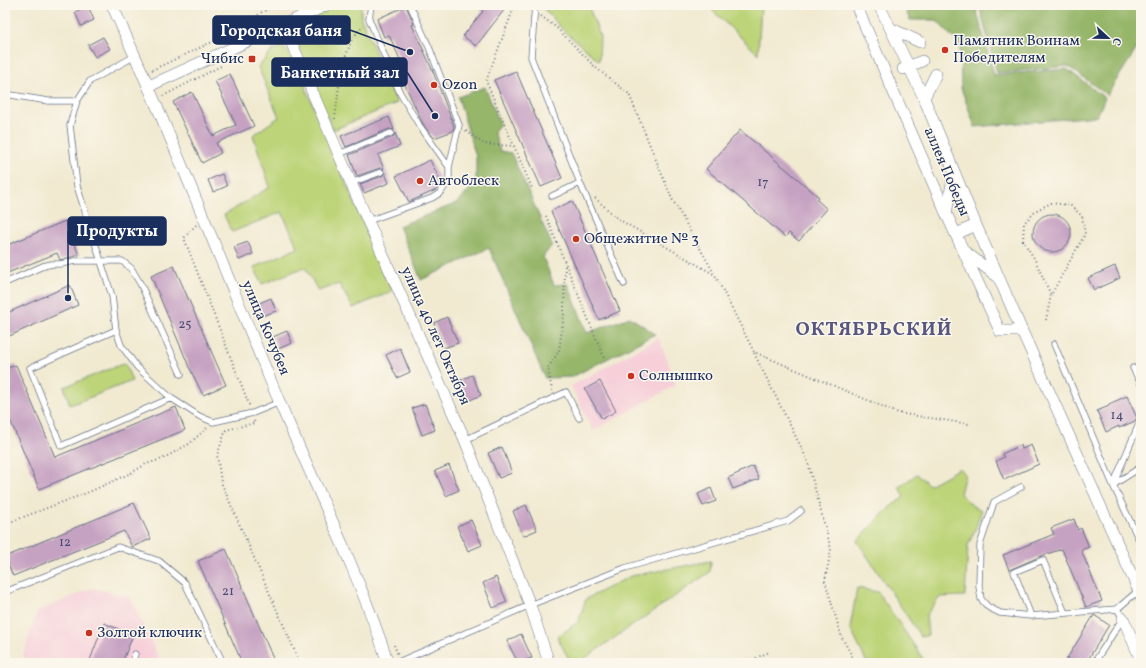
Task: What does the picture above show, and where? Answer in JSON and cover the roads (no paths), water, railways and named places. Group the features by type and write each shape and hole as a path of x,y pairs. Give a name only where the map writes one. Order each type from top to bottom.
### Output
{"street":[{"name":"улица Кочубея","path":"112,5 149,86 280,402 374,621 388,663"},
{"path":"149,86 327,5"},
{"name":"аллея Победы","path":"856,5 946,213 1000,331 1022,331"},
{"path":"879,5 892,29 906,68 924,98 954,174 1022,331 1140,592"},
{"name":"улица 40 лет Октября","path":"284,25 464,440 530,605 549,663"},
{"path":"892,29 920,42"},
{"path":"906,68 922,61"},
{"path":"924,98 936,74"},
{"path":"946,213 954,174"},
{"path":"956,234 976,225"},
{"path":"962,249 999,278"},
{"path":"1120,614 1141,660"}],"lane":[{"path":"371,5 369,18 388,68 400,93 419,125 449,167"},
{"path":"368,221 432,198 440,193 449,181 449,167 459,126 429,48 410,5"},
{"path":"535,5 531,57 580,183 624,284"},
{"path":"135,56 90,81 77,102 70,125 77,186 112,296 116,330 121,346 137,367 172,398 199,416 213,422 253,413 280,402"},
{"path":"5,94 48,101 77,102"},
{"path":"339,154 391,133"},
{"path":"352,184 381,172"},
{"path":"552,196 580,183"},
{"path":"5,283 43,266 75,261 122,261 131,268 141,285 181,374"},
{"path":"116,330 30,368 61,446 172,398"},
{"path":"1054,344 1112,485 1141,544"},
{"path":"1133,368 1141,384"},
{"path":"464,440 566,392 579,418"},
{"path":"1112,485 1141,419"},
{"path":"1112,485 1141,467"},
{"path":"1021,487 994,502 980,545 979,586 981,599 988,607 1000,612 1031,616 1065,613 1120,614"},
{"path":"396,663 530,605 626,568 788,521 801,510"},
{"path":"5,592 118,547 159,561 185,583 223,663"},
{"path":"1031,616 1014,572 1043,560 1065,613"},
{"path":"1094,663 1120,614 1140,592"},
{"path":"132,663 135,654"}],"place":[{"name":"Памятник Воинам Победителям","path":"945,50"},
{"name":"Городская баня","path":"410,52"},
{"name":"Чибис","path":"252,59"},
{"name":"Ozon","path":"434,85"},
{"name":"Банкетный зал","path":"435,116"},
{"name":"Автоблеск","path":"420,181"},
{"name":"Общежитие № 3","path":"576,239"},
{"name":"Продукты","path":"68,298"},
{"name":"Солнышко","path":"631,376"},
{"name":"Золтой ключик","path":"89,633"}],"district":[{"name":"ОКТЯБРЬСКИЙ","path":"874,330"}]}
